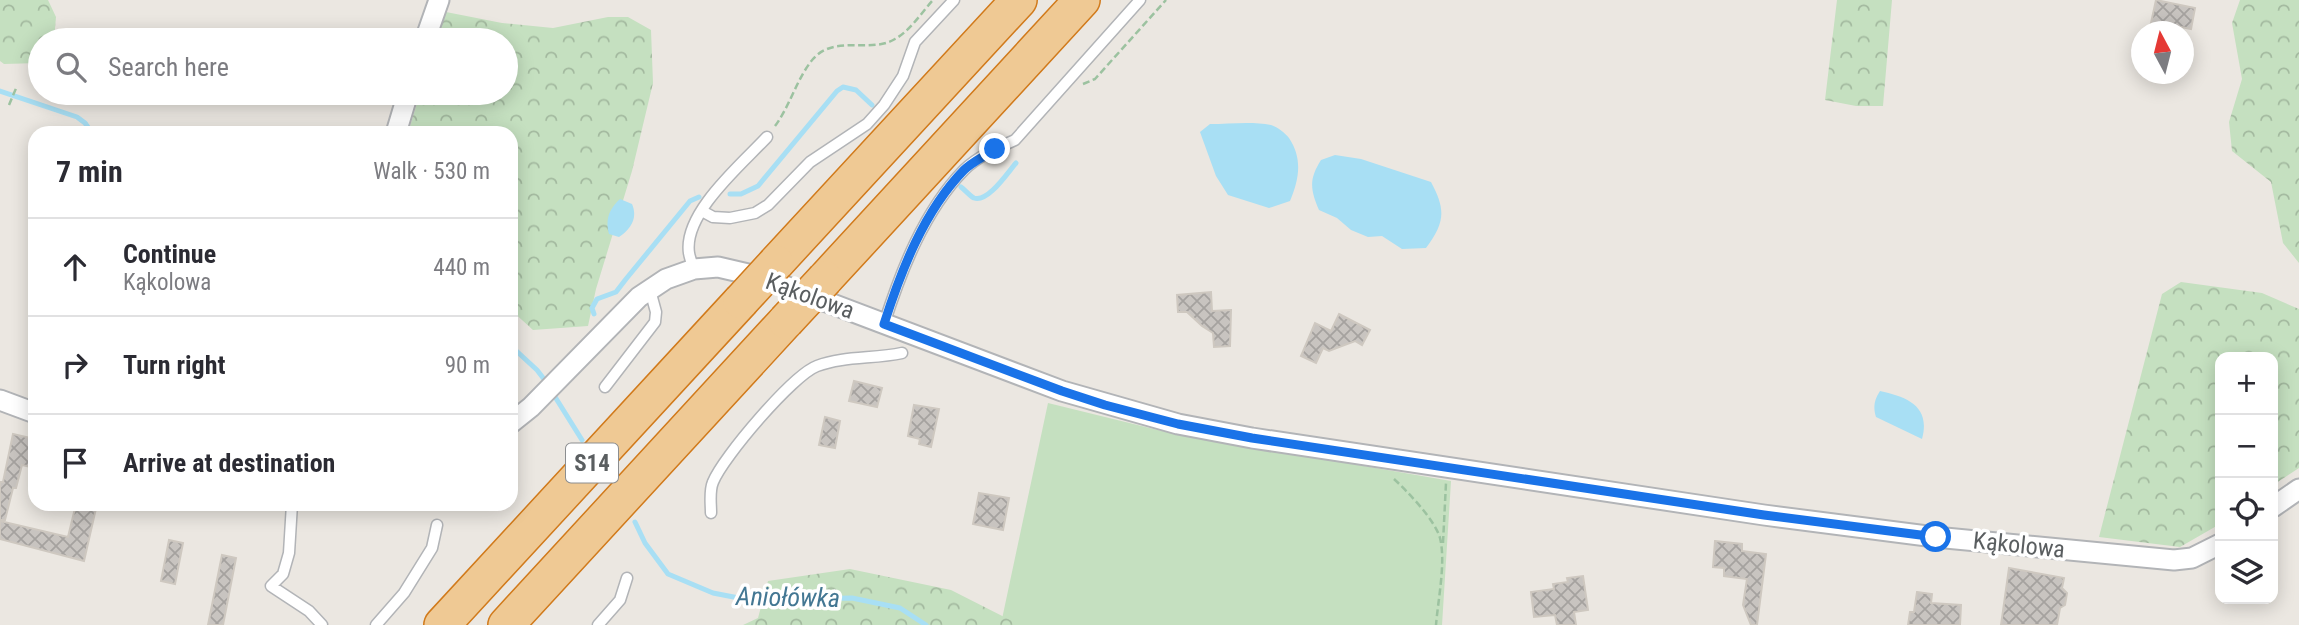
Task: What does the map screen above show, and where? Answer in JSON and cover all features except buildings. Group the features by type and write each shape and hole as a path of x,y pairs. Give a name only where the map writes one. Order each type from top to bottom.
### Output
{"highway":[{"name":"S14","path":"442,625 1018,0"},
{"name":"S14","path":"506,625 1082,0"}],"street":[{"path":"429,28 439,0"},
{"path":"398,126 404,105"},
{"name":"Kąkolowa","path":"518,417 639,297 666,279 694,269 718,267 761,277 1062,391 1141,415 1252,438 1764,515 1936,537 2153,559 2192,558 2215,546"},
{"path":"0,400 28,410"},
{"path":"2278,504 2299,489"}],"lane":[{"path":"702,211 713,217 730,218 755,213 768,205 810,162 867,124 884,105 903,76 915,42 954,0"},
{"path":"884,324 898,282 930,215 947,190 965,169 995,149 1015,140 1140,0"},
{"path":"694,269 689,252 690,235 702,211 767,137"},
{"path":"605,387 655,322 656,312 650,290"},
{"path":"711,513 714,480 732,452 798,378 814,367 827,363 902,353"},
{"path":"292,511 289,552 283,574 271,586 309,611 322,625"},
{"path":"376,625 404,593 432,548 437,525"},
{"path":"598,625 620,600 627,578"}],"path":[{"path":"767,137 786,111 813,59 828,48 843,45 882,45 897,38 933,0"},
{"path":"1053,99 1095,79 1166,0"},
{"path":"9,105 17,86"},
{"path":"1436,625 1447,467"},
{"path":"1392,477 1437,530 1441,540 1442,557"}],"green space":[{"path":"0,0 48,0 56,17 55,28 28,28 28,63 4,64 0,61"},
{"path":"1837,0 1892,0 1883,106 1856,106 1825,100"},
{"path":"2240,0 2299,0 2299,263 2283,243 2271,182 2232,151 2229,122 2242,79 2232,23"},
{"path":"446,12 502,23 553,28 608,17 628,17 651,30 653,83 632,171 596,289 588,326 533,330 518,316 518,126 410,126 416,105 518,105 518,28 441,28"},
{"path":"2181,282 2262,293 2299,309 2299,468 2278,482 2278,352 2215,352 2215,527 2180,547 2099,537 2162,294"},
{"path":"1048,403 1162,431 1451,481 1442,625 1017,625 1002,619"},
{"path":"850,569 951,590 1020,625 743,625 758,618 768,581"}],"water":[{"path":"1210,124 1264,124 1274,126 1285,134 1298,161 1296,185 1290,201 1269,208 1228,195 1216,176 1200,132"},
{"path":"1335,155 1361,159 1431,182 1439,200 1441,216 1437,231 1426,248 1402,249 1382,236 1368,237 1319,210 1313,190 1314,173 1321,160"},
{"path":"620,199 632,204 634,218 630,227 619,237 609,234 607,224 613,207"},
{"path":"1880,391 1908,400 1920,411 1924,428 1922,439 1876,417 1876,397"}],"waterway":[{"path":"730,194 741,194 758,186 843,87 856,90 872,105"},
{"name":"Aniołówka","path":"0,91 28,100"},
{"name":"Aniołówka","path":"41,105 77,117 87,126"},
{"path":"961,187 974,198 985,196 1016,163"},
{"path":"594,314 592,308 597,299 616,292 690,201 699,197"},
{"name":"Aniołówka","path":"518,352 547,383"},
{"name":"Aniołówka","path":"552,392 582,440"},
{"name":"Aniołówka","path":"635,522 645,543 668,574 713,593 749,600 852,598 900,608 926,625"}],"route":[{"path":"995,149 965,169 930,215 898,282 884,324 1062,391 1178,424 1252,438 1764,515 1936,537"}]}
